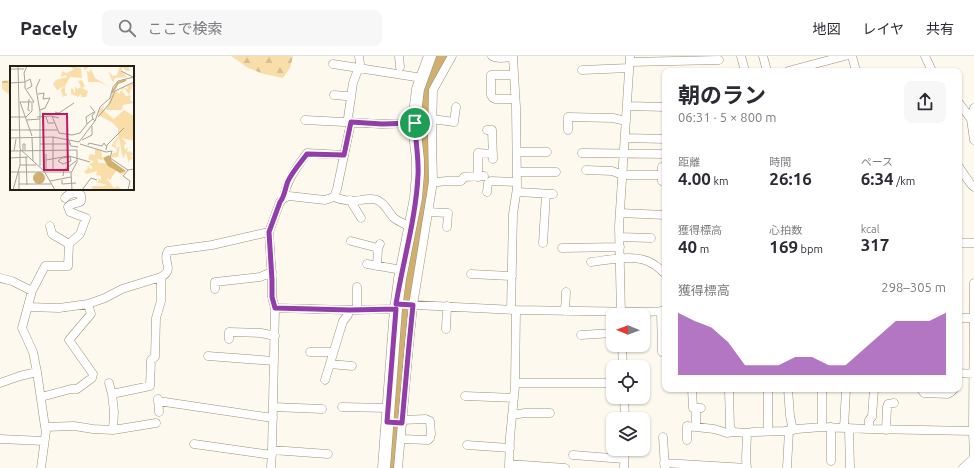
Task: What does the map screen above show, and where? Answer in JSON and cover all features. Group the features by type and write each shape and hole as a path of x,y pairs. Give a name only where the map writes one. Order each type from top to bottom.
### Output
{"main road":[{"path":"384,468 389,423 388,408 397,306 402,270 416,198 418,160 415,123 416,100 430,56"}],"street":[{"path":"334,197 351,122 348,118 353,83 360,64 359,56"},
{"path":"399,56 400,67"},
{"path":"398,468 412,305 433,182 433,90 452,56"},
{"path":"492,56 494,58 513,56 516,99 517,182 513,214 512,276 515,382 509,466 565,468"},
{"path":"742,56 744,68"},
{"path":"763,56 767,68"},
{"path":"925,56 929,68"},
{"path":"801,68 850,57 855,68"},
{"path":"582,70 596,66 630,62 689,61 698,58 719,60"},
{"path":"621,308 620,213 630,62"},
{"path":"332,64 422,79"},
{"path":"514,75 491,75 491,95 495,99 516,99"},
{"path":"334,95 351,98"},
{"path":"627,106 662,107"},
{"path":"432,119 454,122 456,107"},
{"path":"962,107 972,119"},
{"path":"974,108 972,119 974,140"},
{"path":"568,130 568,117 613,118 626,121"},
{"path":"304,120 382,124 415,123"},
{"path":"433,182 446,180 461,181 464,177 481,176 478,153 493,156 492,130 487,130"},
{"path":"625,138 662,139"},
{"path":"517,152 547,152"},
{"path":"582,153 662,154"},
{"path":"284,198 284,191 288,181 307,154 344,155"},
{"path":"586,170 612,171 623,175 662,175"},
{"path":"962,171 974,187"},
{"path":"517,172 556,172"},
{"path":"487,192 488,183 491,181 517,182"},
{"path":"516,192 549,194 543,243"},
{"path":"41,468 46,431 33,352 22,328 32,291 45,266 68,266 69,244 80,234 86,218 68,210 70,205 82,200 81,196 73,193 65,198"},
{"path":"271,468 275,308 272,297 269,232 280,202 289,196 325,200 334,197 340,200 360,201 372,199 383,204 397,220 411,227"},
{"path":"350,200 361,218"},
{"path":"428,212 448,213 448,226"},
{"path":"620,213 662,215"},
{"path":"50,226 52,234 69,244"},
{"path":"28,307 59,308 88,304 105,298 122,289 161,277 167,273 168,268 166,253 168,251 212,245 269,232"},
{"path":"620,237 651,238"},
{"path":"351,242 379,246 377,266"},
{"path":"962,243 974,243"},
{"path":"562,248 620,247"},
{"path":"591,262 629,258 638,259 652,263 662,271"},
{"path":"367,264 402,270"},
{"path":"215,289 215,282 260,277 272,272"},
{"path":"471,274 512,276"},
{"path":"112,394 150,386 151,360 155,356 156,318 160,301 161,277"},
{"path":"0,278 12,281 32,291"},
{"path":"973,468 974,283"},
{"path":"357,287 357,310"},
{"path":"565,310 566,292"},
{"path":"41,397 77,388 92,378 93,374 69,340 91,314 88,304"},
{"path":"275,308 357,310 412,305 514,310 565,310 606,312"},
{"path":"446,329 447,306"},
{"path":"325,380 343,321 348,314 348,310"},
{"path":"650,312 662,311"},
{"path":"962,318 973,318"},
{"path":"229,339 229,332 261,332 275,336"},
{"path":"581,335 606,333"},
{"path":"310,352 333,352"},
{"path":"208,356 274,361"},
{"path":"330,364 352,366"},
{"path":"0,383 37,372"},
{"path":"962,373 974,374"},
{"path":"515,382 606,383"},
{"path":"109,383 114,412 113,430"},
{"path":"692,392 693,408 699,408 696,427"},
{"path":"729,392 730,427 733,432"},
{"path":"768,392 768,431"},
{"path":"787,468 791,430 788,392"},
{"path":"822,392 822,427"},
{"path":"846,392 850,468"},
{"path":"869,430 869,420 872,417 874,392"},
{"path":"923,392 948,394 952,392"},
{"path":"465,396 514,398"},
{"path":"159,412 158,400 273,418"},
{"path":"886,430 887,407 888,404 894,403"},
{"path":"273,407 322,409"},
{"path":"342,407 388,408"},
{"path":"512,415 525,413 550,413"},
{"path":"389,423 426,419 430,421 431,434 428,440 401,439"},
{"path":"45,427 74,426 113,430 156,423"},
{"path":"687,440 687,426 714,429 726,433 786,431 822,427 869,430 973,432"},
{"path":"831,427 831,461"},
{"path":"663,437 665,466 747,468 747,433"},
{"path":"0,439 44,441"},
{"path":"194,444 272,452 328,454"},
{"path":"468,447 509,451"},
{"path":"573,456 624,459"},
{"path":"624,456 624,468"},
{"path":"963,468 974,458"}],"green space":[{"path":"231,56 293,56 290,68 283,78 264,74 248,68"},
{"path":"10,80 10,95 2,89 2,81"}],"waterway":[{"path":"392,468 399,374 408,286 427,178 425,96 430,80 443,56"}],"route":[{"path":"351,122 382,124 415,123 418,160 416,198 396,304 413,305 402,423 387,422 396,309 350,310 275,308 272,297 269,232 280,202 284,198 284,191 288,181 307,154 344,155 351,122"}]}
